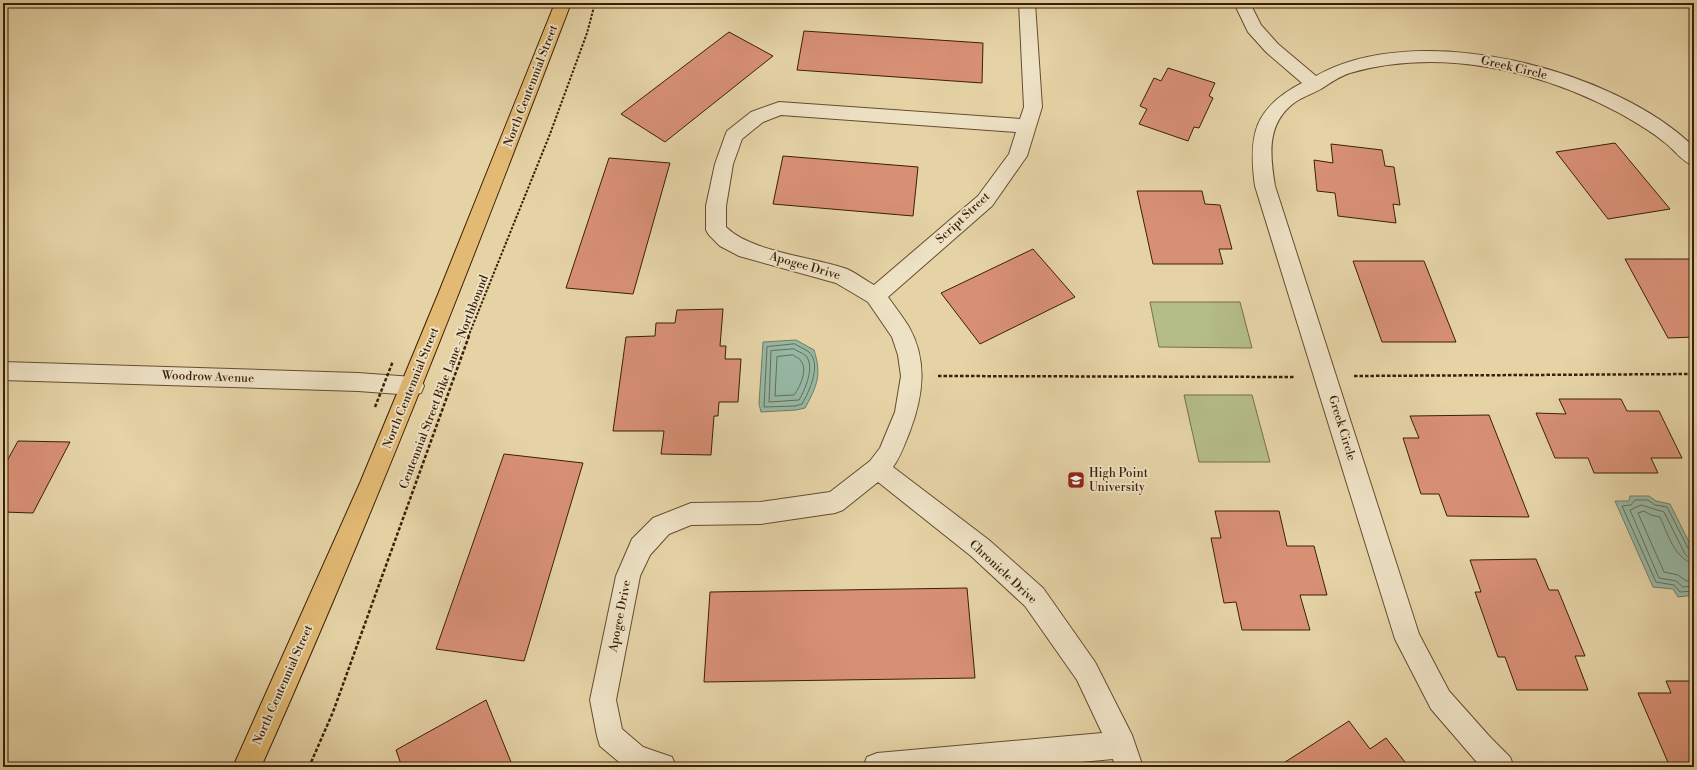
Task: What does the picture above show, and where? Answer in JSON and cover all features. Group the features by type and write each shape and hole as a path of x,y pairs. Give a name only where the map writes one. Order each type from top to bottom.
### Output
{"main road":[{"name":"North Centennial Street","path":"247,767 327,587 413,386 564,3"}],"street":[{"name":"Script Street","path":"875,296 985,201 1018,156 1033,107 1027,3"},
{"path":"1242,3 1254,28 1272,48 1315,84"},
{"name":"Greek Circle","path":"1500,767 1480,747 1440,700 1408,639 1264,186 1260,153 1267,123 1284,102 1315,84 1346,69 1378,61 1408,58 1443,57 1492,61 1538,72 1579,86 1626,109 1663,131 1694,159"},
{"name":"Apogee Drive","path":"662,767 635,758 610,736 603,700 628,576 642,547 661,526 692,514 761,513 835,502 878,468 889,454 906,412 912,376 909,355 901,333 875,296 842,276 746,250 727,240 716,230 716,206 724,164 734,136 757,117 779,108 1027,126"},
{"name":"Woodrow Avenue","path":"3,371 358,382 413,386"},
{"name":"Chronicle Drive","path":"878,468 901,488 980,548 1034,597 1086,671 1125,756"},
{"path":"877,767 1125,756"}],"path":[{"name":"Centennial Street Bike Lane - Northbound","path":"309,767 333,712 462,353 550,134 587,33 595,3"},
{"path":"375,407 393,361"}],"green space":[{"path":"1150,302 1240,302 1252,348 1159,347"},
{"path":"1184,395 1252,395 1270,462 1199,462"}],"water":[{"path":"796,340 814,350 818,374 813,393 805,408 761,412 759,404 763,342"},
{"path":"1630,496 1649,496 1656,501 1670,504 1694,552 1694,595 1678,597 1673,589 1653,587 1615,501 1629,501"}],"building":[{"path":"804,31 983,43 982,83 797,70"},
{"path":"729,32 773,56 665,142 621,114"},
{"path":"1168,68 1215,83 1209,96 1213,98 1199,128 1194,127 1188,141 1139,124 1147,109 1140,106 1154,78 1161,81"},
{"path":"1615,143 1670,209 1608,219 1556,152"},
{"path":"1331,144 1382,150 1385,166 1394,167 1400,205 1393,204 1396,223 1338,216 1335,193 1317,191 1314,160 1333,163"},
{"path":"783,156 918,167 913,216 773,204"},
{"path":"609,158 670,163 633,294 566,288"},
{"path":"1137,191 1202,191 1205,204 1220,205 1232,249 1219,249 1223,264 1153,264"},
{"path":"1033,249 1075,297 980,344 941,293"},
{"path":"1625,259 1694,259 1694,337 1668,338"},
{"path":"1353,261 1424,261 1456,342 1382,342"},
{"path":"723,309 720,346 726,346 725,359 741,359 738,402 719,402 718,416 714,416 711,455 661,454 664,431 613,431 626,337 655,336 656,323 675,323 677,310"},
{"path":"1559,399 1621,399 1627,411 1659,411 1682,458 1651,458 1658,473 1594,473 1588,458 1555,458 1536,413 1566,414"},
{"path":"1489,415 1529,517 1447,516 1439,494 1421,494 1403,438 1419,438 1410,416"},
{"path":"18,441 70,442 33,513 3,512 3,468"},
{"path":"504,454 583,463 524,661 436,649"},
{"path":"1215,511 1279,511 1287,546 1314,546 1327,595 1300,595 1310,630 1242,630 1236,602 1224,603 1211,538 1221,538"},
{"path":"1536,559 1549,590 1558,590 1585,656 1575,656 1588,690 1517,690 1505,657 1498,657 1475,592 1481,592 1470,560"},
{"path":"967,588 975,678 704,682 710,592"},
{"path":"1666,681 1694,681 1694,767 1670,767 1638,693 1671,693"},
{"path":"486,700 513,767 402,767 396,750"},
{"path":"1349,721 1370,749 1386,738 1409,767 1279,766"}],"place":[{"name":"High Point University","path":"1076,480"}]}
